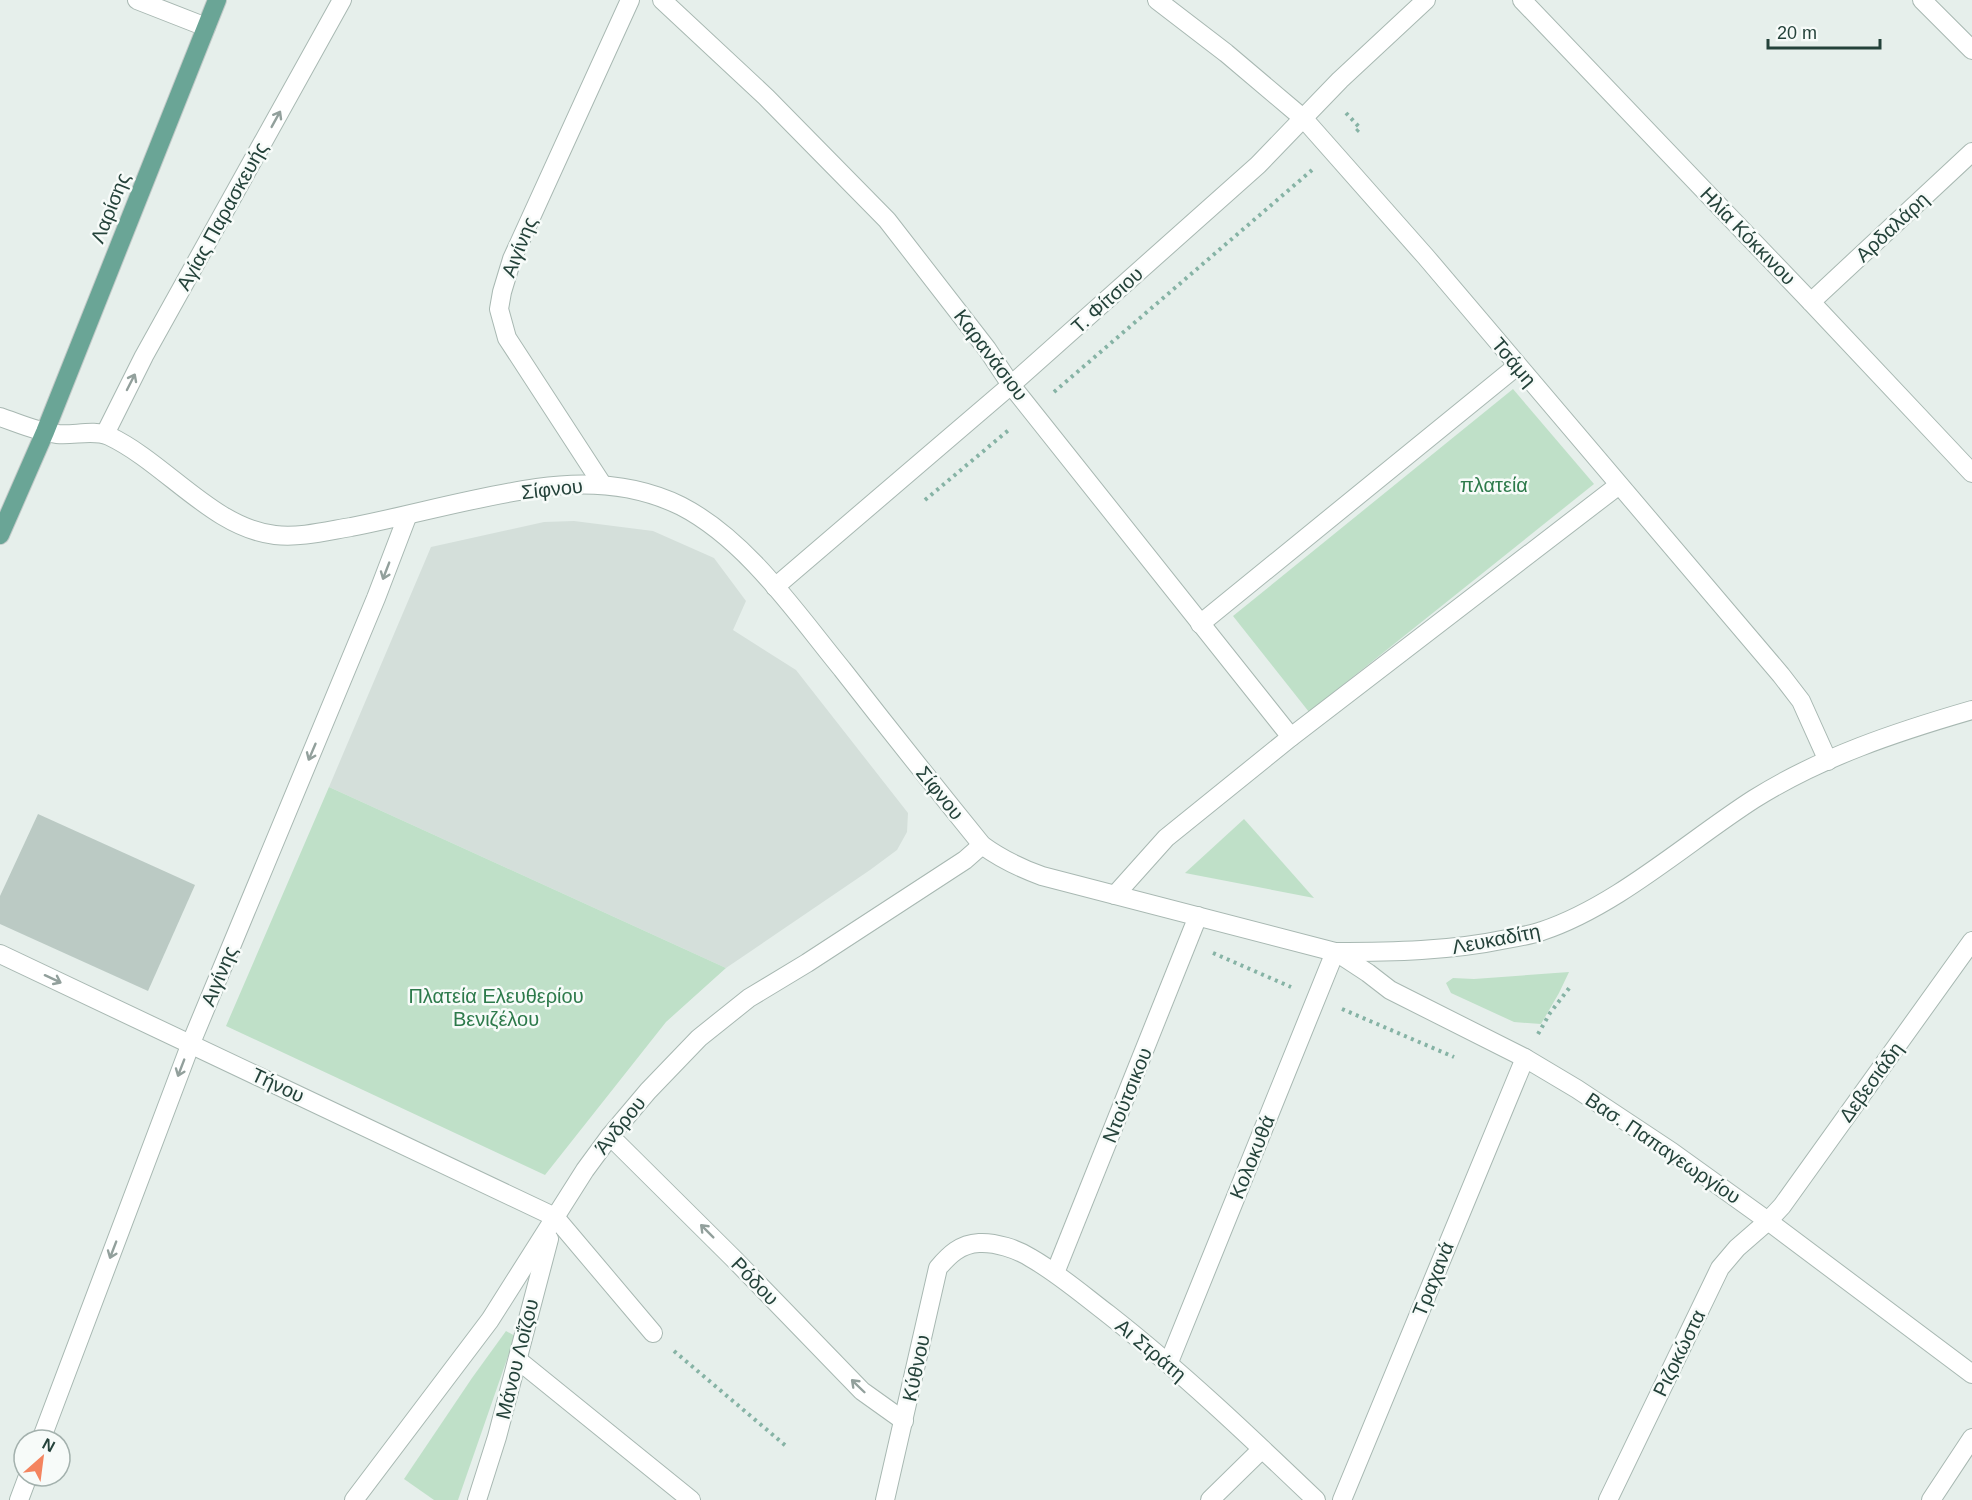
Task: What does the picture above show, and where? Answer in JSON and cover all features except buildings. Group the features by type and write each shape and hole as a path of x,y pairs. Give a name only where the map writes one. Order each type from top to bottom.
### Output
{"main road":[{"name":"Λαρίσης","path":"0,535 45,432 217,0"}],"street":[{"path":"137,0 206,27"},
{"name":"Αγίας Παρασκευής","path":"105,434 144,356 342,0"},
{"name":"Αιγίνης","path":"602,484 507,338 499,309 512,259 630,0"},
{"name":"Καρανάσιου","path":"662,0 766,97 887,220 987,349 1011,385 1291,737"},
{"name":"Τσάμη","path":"1157,0 1226,53 1304,118 1426,257 1801,701 1828,761"},
{"name":"Τ. Φίτσιου","path":"775,587 1011,385 1258,165 1340,80 1426,0"},
{"name":"Ηλία Κόκκινου","path":"1522,0 1972,473"},
{"path":"1922,0 1972,50"},
{"name":"Αρδαλάρη","path":"1811,302 1972,152"},
{"path":"1200,624 1517,366"},
{"name":"Σίφνου","path":"0,417 45,432 105,434 147,459 220,514 243,527 278,536 300,535 407,517 474,500 536,488 602,484 662,498 682,506 701,518 757,564 982,845"},
{"path":"1115,895 1166,838 1291,737 1619,485"},
{"name":"Αιγίνης","path":"46,1428 191,1043 376,598 407,517"},
{"name":"Λευκαδίτη","path":"982,845 1005,861 1042,876 1335,952 1450,949 1540,932 1571,920 1621,890 1755,798 1801,772 1872,741 1972,710"},
{"name":"Άνδρου","path":"354,1500 490,1320 555,1217 610,1136 648,1091 699,1038 749,998 945,873 982,845"},
{"name":"Ντούτσικου","path":"1056,1273 1198,916"},
{"name":"Δεβεσιάδη","path":"1768,1221 1782,1206 1972,941"},
{"name":"Βασ. Παπαγεωργίου","path":"1335,952 1390,990 1525,1058 1577,1089 1672,1152 1768,1221 1972,1374"},
{"name":"Κολοκυθά","path":"1169,1362 1335,952"},
{"name":"Τήνου","path":"0,954 555,1217"},
{"name":"Τραχανά","path":"1342,1500 1525,1058"},
{"name":"Ρόδου","path":"610,1136 862,1391 904,1421"},
{"path":"555,1217 653,1333"},
{"name":"Μάνου Λοΐζου","path":"477,1500 497,1437 537,1278 555,1217"},
{"name":"Ριζοκώστα","path":"1608,1500 1720,1268 1737,1248 1768,1221"},
{"name":"Αι Στράτη","path":"963,1246 981,1242 1006,1247 1029,1256 1056,1273 1169,1362 1316,1500"},
{"name":"Κύθνου","path":"885,1500 938,1269 948,1256 963,1246"},
{"path":"518,1360 691,1500"},
{"path":"1931,1500 1972,1438"},
{"path":"1210,1500 1262,1449"}],"path":[{"path":"1551,1013 1570,987"},
{"path":"653,1333 786,1446"}],"shaded area":[{"path":"574,521 653,531 714,558 746,601 733,630 796,670 908,813 907,832 897,850 726,968 329,787 431,547 544,522"}],"green space":[{"name":"πλατεία","path":"1513,389 1594,484 1309,712 1233,616"},
{"name":"Πλατεία Ελευθερίου Βενιζέλου","path":"329,787 726,968 666,1022 545,1175 226,1026"},
{"path":"1244,819 1314,898 1185,873"},
{"path":"1569,972 1541,1024 1514,1022 1451,993 1446,983 1453,978 1474,979"},
{"path":"506,1331 515,1336 458,1500 434,1500 404,1479"}]}
